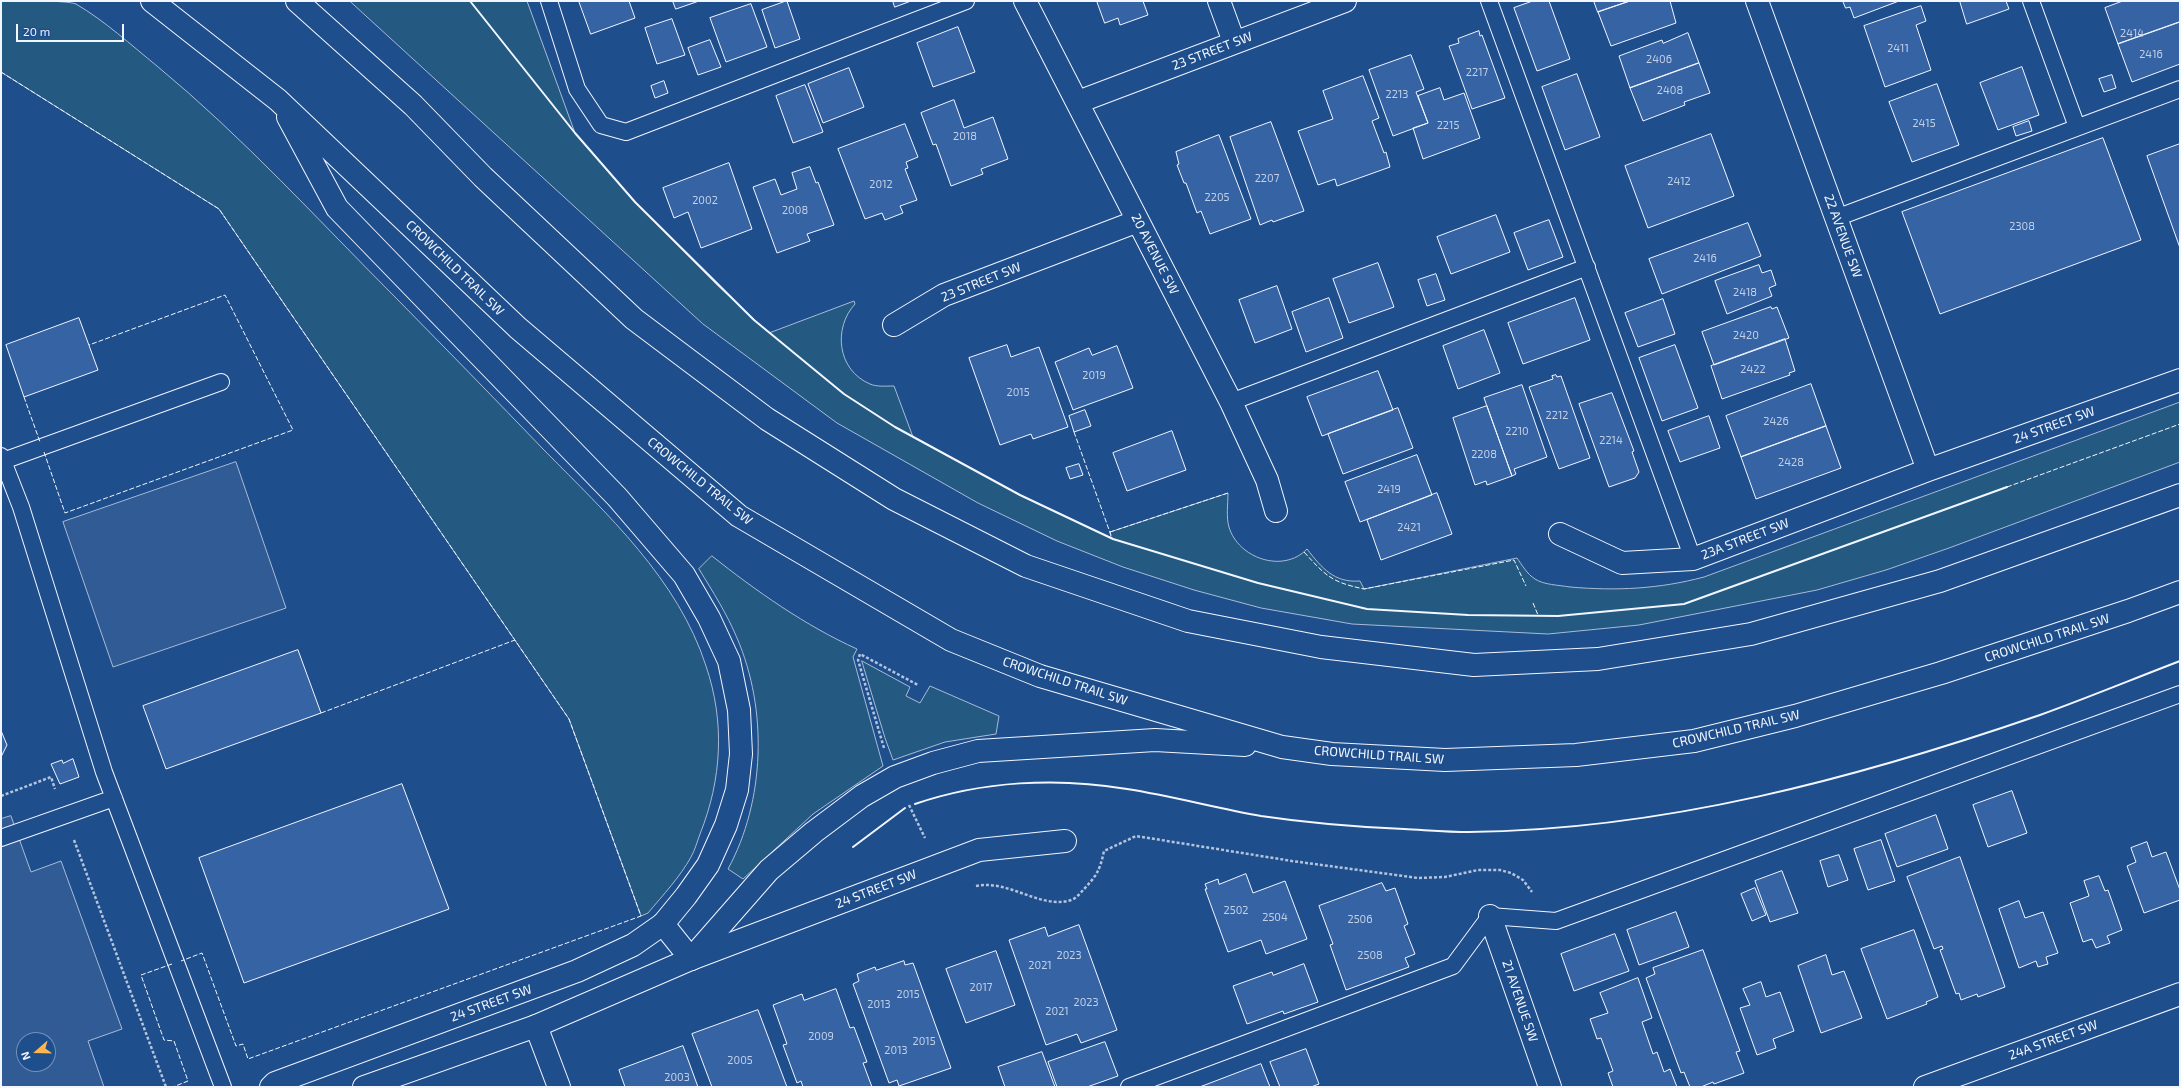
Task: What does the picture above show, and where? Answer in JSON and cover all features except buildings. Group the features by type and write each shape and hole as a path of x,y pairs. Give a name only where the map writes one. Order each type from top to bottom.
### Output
{"main road":[{"name":"CROWCHILD TRAIL SW","path":"152,1 278,100 518,328 739,516 951,640 1040,676 1282,747 1332,754 1445,760 1576,755 1694,741 1795,716 1941,673 2128,611 2180,592"},
{"path":"297,1 413,105 483,176 634,319 767,419 894,499 1026,566 1188,621 1321,647 1474,665 1598,659 1759,632 1940,581 2180,495"},
{"name":"20 AVENUE SW","path":"1025,1 1078,102 1230,402 1267,480 1276,511"},
{"path":"1220,1 1234,42"},
{"name":"23 STREET SW","path":"1078,102 1346,1"},
{"name":"22 AVENUE SW","path":"1757,1 1928,470"},
{"name":"24 STREET SW","path":"271,1087 283,1080 577,971 633,945 663,924 686,896 708,865 726,825 736,790 741,754 739,710 729,661 709,618 684,575 617,497 337,208 278,100"},
{"name":"23 STREET SW","path":"894,325 944,295 1138,221"},
{"name":"24 STREET SW","path":"1928,470 2180,380"},
{"name":"23A STREET SW","path":"1560,534 1622,563 1693,559 1928,470"},
{"path":"663,924 691,958 769,870 814,832 862,796 895,777 933,763 978,751 1155,740 1282,747"},
{"name":"24 STREET SW","path":"364,1087 536,1026 691,958 979,850 1065,840"},
{"name":"21 AVENUE SW","path":"1490,916 1550,1087"},
{"name":"24A STREET SW","path":"1925,1087 2180,994"},
{"path":"536,1026 559,1087"}],"lane":[{"path":"549,1 578,89 601,125 626,132 966,1"},
{"path":"1489,1 1693,559"},
{"path":"2031,1 2077,127"},
{"path":"1836,218 2180,89"},
{"path":"1230,402 1587,267"},
{"path":"221,382 2,458 21,506 104,772 223,1087"},
{"path":"1129,1087 1453,966 1490,916 1556,921 2180,694"},
{"path":"1,838 114,798"}],"path":[{"path":"886,755 858,660 860,654 918,685"},
{"path":"1,796 51,777 58,793"},
{"path":"907,802 927,841"},
{"path":"72,833 166,1087"},
{"path":"974,886 1008,887 1054,902 1072,900 1077,897 1099,871 1104,851 1136,836 1284,860 1418,878 1445,877 1478,870 1500,870 1511,873 1523,880 1535,897"}],"shaded area":[{"path":"1,1 52,1 76,4 118,34 189,93 250,150 453,356 616,524 659,576 678,605 694,634 706,666 716,708 718,750 717,771 713,792 694,852 677,879 648,913 641,916 569,719 219,209 1,72"},
{"path":"350,1 527,1 575,133 635,202 717,285 769,333 854,301 855,304 843,325 841,336 845,359 859,378 873,385 894,386 913,437 1020,495 1111,538 1110,532 1228,493 1227,515 1229,527 1234,538 1251,554 1262,559 1274,561 1286,560 1297,557 1307,549 1329,573 1343,580 1360,581 1364,589 1517,558 1532,577 1547,584 1604,589 1638,588 1671,584 1704,577 2180,402 2180,462 1886,570 1817,590 1639,625 1548,634 1352,624 1261,608 1194,590 1123,567 1057,541 978,503 837,423 703,324"},
{"path":"236,462 286,608 113,667 63,522"},
{"path":"712,556 746,582 800,619 857,649 853,657 883,766 813,814 743,879 728,869 740,843 749,814 755,785 758,755 758,725 754,695 747,666 737,638 715,595 699,569"},
{"path":"862,661 910,687 906,696 920,703 930,686 999,716 996,734 945,742 893,760"},
{"path":"11,816 31,872 61,861 122,1029 88,1041 104,1087 1,1087 1,819"}],"fence":[{"path":"1,72 219,209 569,719 641,916 248,1059 243,1044 236,1046 202,953 181,961"},
{"path":"44,452 65,513 293,430 225,295 89,345"},
{"path":"24,397 40,442"},
{"path":"2007,487 2180,424"},
{"path":"1074,432 1112,538"},
{"path":"1110,532 1228,493"},
{"path":"1304,552 1318,567 1336,581 1364,589 1514,560 1526,586"},
{"path":"1533,603 1538,615"},
{"path":"321,713 515,640"},
{"path":"172,964 141,975 164,1040 174,1041 188,1081 173,1087"}],"wall":[{"path":"470,1 575,133 635,202 754,320 844,394 895,427 1020,495 1113,539 1258,583 1367,609 1468,615 1558,616 1684,604 2007,487"},
{"path":"915,804 940,796 967,790 1020,783 1047,782 1101,785 1144,792 1261,816 1350,826 1469,832 1542,829 1615,822 1687,811 1759,796 1901,760 2040,715 2180,661"},
{"path":"853,847 905,808"}]}
